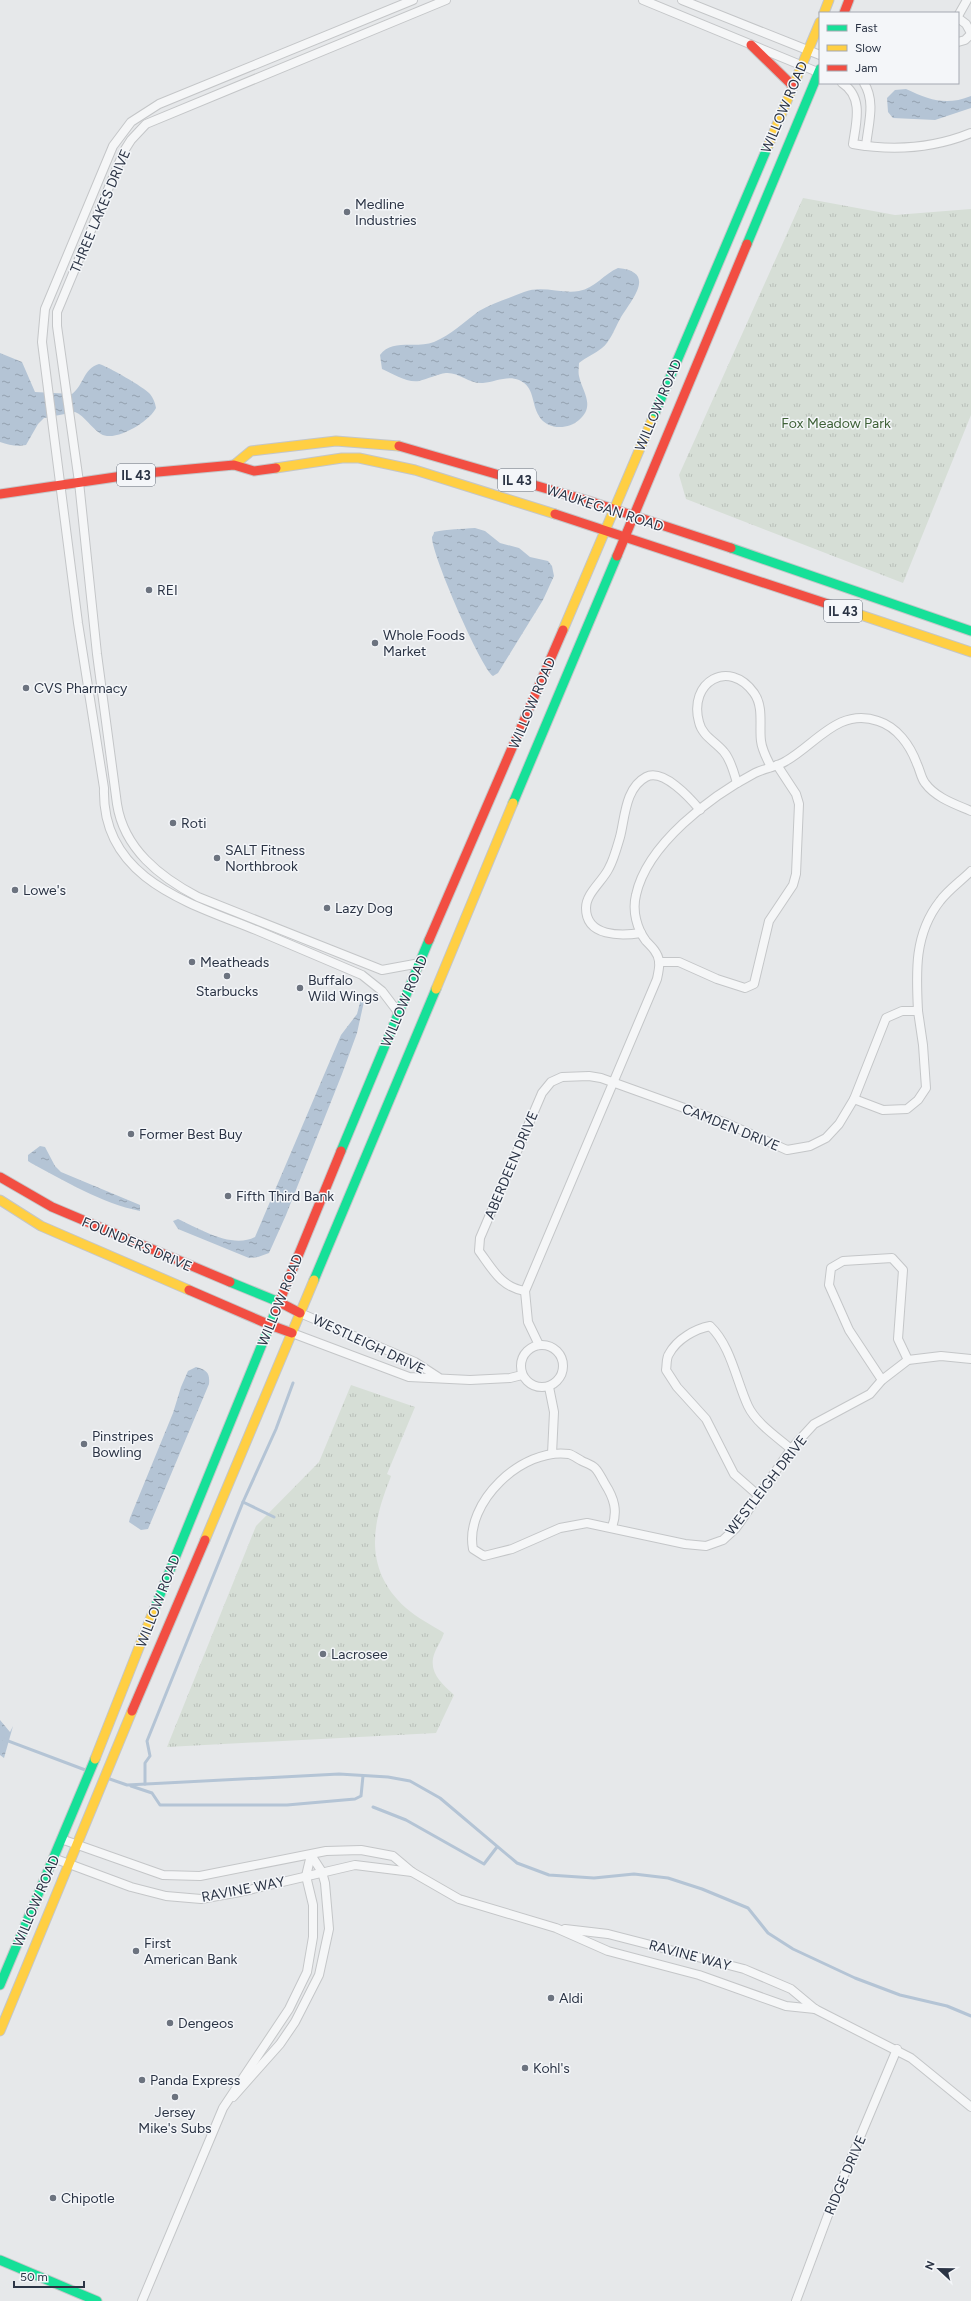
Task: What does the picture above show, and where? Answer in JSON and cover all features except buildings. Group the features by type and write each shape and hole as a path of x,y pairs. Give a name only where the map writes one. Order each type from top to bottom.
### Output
{"main road":[{"path":"824,12 829,0"},
{"path":"844,12 849,0"},
{"name":"WILLOW ROAD","path":"0,1985 94,1762 188,1524 398,1012 605,532 819,24"},
{"path":"752,45 793,86"},
{"name":"WILLOW ROAD","path":"0,2030 108,1768 292,1333 632,516 819,73"},
{"name":"WAUKEGAN ROAD","path":"234,465 251,451 336,441 393,445 419,451 614,510 780,564 971,631"},
{"name":"WAUKEGAN ROAD","path":"0,494 60,484 234,465 254,471 342,458 359,458 436,475 971,652"},
{"name":"FOUNDERS DRIVE","path":"0,1177 52,1208 171,1259 279,1302 300,1313"},
{"name":"FOUNDERS DRIVE","path":"0,1200 41,1226 270,1325 292,1333"},
{"path":"0,1985 16,1990"},
{"path":"0,2260 93,2300"}],"street":[{"name":"THREE LAKES DRIVE","path":"398,1012 382,991 362,975 192,905 164,891 141,874 117,843 104,806 104,788 78,623 42,342 43,315 113,146 125,128 140,114 159,104 413,0"},
{"name":"THREE LAKES DRIVE","path":"420,962 382,970 198,897 176,885 142,856 130,840 119,814 97,654 78,482 57,326 57,312 124,151 138,132 158,117 446,0"},
{"path":"643,0 819,71"},
{"path":"682,0 819,55"},
{"path":"959,15 967,0"},
{"path":"959,18 966,24 971,34 965,40 959,42"},
{"path":"843,84 851,90 857,106 853,144 892,148 930,145 948,142 971,133"},
{"path":"864,84 870,97 871,106 866,146"},
{"path":"659,962 678,962 717,979 745,988 754,984 769,921 792,885 796,874 799,804 796,794 774,766 761,742 760,708 754,692 733,678 720,675 707,683 699,694 697,712 699,724 707,736 725,752 737,783"},
{"path":"539,1345 528,1322 525,1291 657,979 659,962 655,951 641,933 635,914 635,897 649,862 674,833 700,810 737,783 785,762 836,723 858,717 878,720 893,728 906,743 924,782 936,795 971,812"},
{"path":"641,933 621,936 611,935 593,926 588,917 586,907 597,884 608,870 615,854 626,804 638,784 646,777 655,775 673,784 700,810"},
{"path":"854,1099 883,1110 907,1109 918,1100 926,1088 923,1045 918,1011 916,974 918,948 925,924 940,901 971,872"},
{"name":"CAMDEN DRIVE","path":"614,1081 726,1123 787,1150 810,1146 826,1138 839,1124 854,1099 886,1018 902,1011 918,1011"},
{"name":"ABERDEEN DRIVE","path":"525,1291 512,1289 499,1278 479,1251 480,1238 542,1093 551,1082 562,1077 589,1076 614,1081"},
{"path":"882,1380 849,1330 829,1285 831,1268 843,1261 892,1258 903,1270 898,1339 908,1360 942,1356 971,1359"},
{"name":"WESTLEIGH DRIVE","path":"300,1313 415,1362 438,1377"},
{"path":"760,1496 734,1474 706,1420 677,1387 666,1370 668,1354 684,1337 701,1328 710,1326 721,1336 749,1408 769,1431 791,1449"},
{"name":"WESTLEIGH DRIVE","path":"292,1333 409,1377 428,1379 438,1377 470,1380 510,1378 522,1375"},
{"path":"539,1345 553,1347 562,1358 563,1372 560,1378 549,1387 536,1387 530,1384 522,1375 521,1368 524,1356 533,1347 539,1345"},
{"name":"WESTLEIGH DRIVE","path":"612,1527 616,1514 610,1492 595,1468 570,1454 552,1454 517,1466 488,1495 478,1513 470,1535 473,1549 484,1556 512,1549 560,1528 587,1523 612,1527 685,1544 706,1546 723,1540 736,1528 760,1496 791,1449 814,1424 870,1394 882,1380 908,1360"},
{"path":"549,1387 554,1412 552,1454"},
{"name":"RAVINE WAY","path":"62,1839 163,1875 200,1876 326,1852 361,1850 393,1856 412,1872 459,1899 556,1928 608,1951 699,1975 786,2006 816,2009"},
{"path":"222,2108 241,2090 280,2044 294,2022 319,1975 328,1929 325,1883 322,1872 311,1855"},
{"path":"142,2301 222,2108 289,2009 307,1972 314,1937 313,1905 306,1876 311,1855"},
{"name":"RAVINE WAY","path":"53,1858 131,1887 166,1896 201,1899 240,1892 355,1865 412,1872"},
{"name":"RAVINE WAY","path":"556,1928 608,1934 744,1969 791,1989 816,2009 898,2049 947,2086 971,2107"},
{"name":"RIDGE DRIVE","path":"796,2301 834,2199 898,2049"}],"green space":[{"name":"Fox Meadow Park","path":"803,198 895,215 971,209 971,415 903,583 686,499 679,475"},
{"path":"351,1385 415,1407 387,1474 391,1476 379,1514 375,1547 377,1563 383,1578 392,1593 410,1612 444,1633 435,1652 433,1665 434,1671 440,1681 454,1695 436,1733 167,1747 256,1526 319,1462"}],"water":[{"path":"906,89 931,99 946,101 954,101 971,96 971,108 935,120 893,118 888,112 887,98 895,90"},
{"path":"618,268 630,271 637,275 639,281 638,288 635,296 605,345 579,363 579,374 586,398 587,409 579,420 569,426 552,426 543,421 536,411 528,387 519,380 506,378 478,383 455,374 446,373 419,381 410,381 382,369 380,355 391,347 398,345 420,345 434,342 452,332 479,311 495,303 524,292 538,289 572,292 579,291 590,287"},
{"path":"0,353 22,362 35,392 72,394 87,373 94,366 99,364 141,387 150,394 156,408 147,419 140,424 115,436 101,434 82,416 75,412 44,418 38,424 26,445 19,446 0,442"},
{"path":"475,528 485,531 500,543 519,548 530,557 548,561 552,566 554,576 543,600 498,673 493,676 478,653 468,633 439,564 432,537 434,532"},
{"path":"362,995 365,997 357,1033 286,1215 269,1253 258,1257 249,1258 178,1229 173,1221 178,1219 206,1232 226,1239 236,1241 255,1237 341,1035 357,1014"},
{"path":"40,1146 45,1147 55,1166 61,1172 140,1205 140,1211 111,1203 97,1197 28,1161 28,1155"},
{"path":"196,1367 207,1372 209,1384 148,1529 141,1530 129,1522 130,1518 173,1413 181,1387 188,1371"},
{"path":"0,1720 10,1732 13,1726 4,1758 0,1755"}],"waterway":[{"path":"243,1502 276,1429 293,1383"},
{"path":"145,1784 145,1763 150,1756 147,1741 243,1502 274,1517"},
{"path":"0,1738 88,1771"},
{"path":"107,1778 127,1785 339,1774 388,1777 410,1781 440,1798 517,1863 549,1875 594,1878 634,1874 668,1878 702,1889 748,1908 768,1933 793,1949 855,1978 900,1995 947,2006 971,2016"},
{"path":"131,1786 152,1793 160,1805 287,1805 355,1799 361,1796 363,1776"},
{"path":"373,1807 406,1820 484,1864 497,1847"}],"traffic: fast":[{"path":"747,244 819,71"},
{"path":"652,420 768,146"},
{"path":"731,548 971,631"},
{"path":"513,803 617,556"},
{"path":"341,1151 429,940"},
{"path":"314,1280 436,989"},
{"path":"230,1282 279,1302"},
{"path":"153,1612 276,1310"},
{"path":"0,1985 95,1759"},
{"path":"0,2260 97,2301"}],"traffic: slow":[{"path":"824,12 829,0"},
{"path":"768,146 819,24"},
{"path":"563,630 652,420"},
{"path":"234,465 251,451 336,441 399,446"},
{"path":"276,468 342,458 359,458 415,470 555,514"},
{"path":"843,609 971,652"},
{"path":"436,989 513,803"},
{"path":"0,1200 41,1226 189,1290"},
{"path":"205,1540 314,1280"},
{"path":"95,1759 153,1612"},
{"path":"0,2031 132,1711"}],"traffic: jam":[{"path":"844,12 849,0"},
{"path":"751,45 793,86"},
{"path":"617,556 747,244"},
{"path":"399,446 589,501 731,548"},
{"path":"0,494 136,474 234,465 254,471 276,468"},
{"path":"555,514 843,609"},
{"path":"429,940 563,630"},
{"path":"276,1310 341,1151"},
{"path":"0,1177 52,1207 230,1282"},
{"path":"189,1290 270,1325"},
{"path":"279,1302 300,1313"},
{"path":"270,1325 292,1333"},
{"path":"132,1711 205,1540"}],"place":[{"name":"Medline Industries","path":"347,212"},
{"name":"REI","path":"149,590"},
{"name":"Whole Foods Market","path":"375,643"},
{"name":"CVS Pharmacy","path":"26,688"},
{"name":"Roti","path":"173,823"},
{"name":"SALT Fitness Northbrook","path":"217,858"},
{"name":"Lowe's","path":"15,890"},
{"name":"Lazy Dog","path":"327,908"},
{"name":"Meatheads","path":"192,962"},
{"name":"Starbucks","path":"227,976"},
{"name":"Buffalo Wild Wings","path":"300,988"},
{"name":"Former Best Buy","path":"131,1134"},
{"name":"Fifth Third Bank","path":"228,1196"},
{"name":"Pinstripes Bowling","path":"84,1444"},
{"name":"Lacrosee","path":"323,1654"},
{"name":"First American Bank","path":"136,1951"},
{"name":"Aldi","path":"551,1998"},
{"name":"Dengeos","path":"170,2023"},
{"name":"Kohl's","path":"525,2068"},
{"name":"Panda Express","path":"142,2080"},
{"name":"Jersey Mike's Subs","path":"175,2097"},
{"name":"Chipotle","path":"53,2198"}]}
